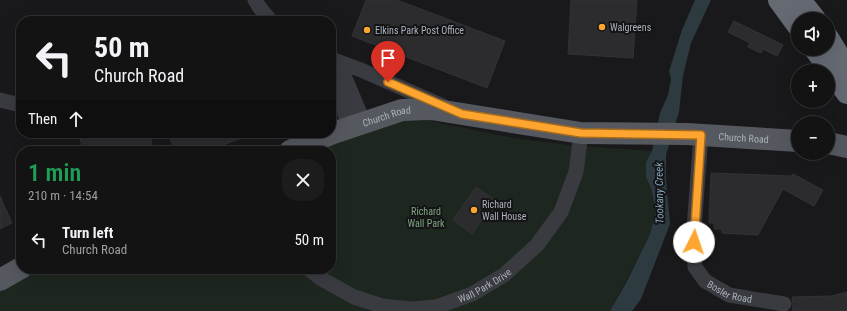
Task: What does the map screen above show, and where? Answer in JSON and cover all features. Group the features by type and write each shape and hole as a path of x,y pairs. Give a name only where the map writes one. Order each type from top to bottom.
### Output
{"highway":[{"path":"779,0 791,16"},
{"path":"800,0 809,12"},
{"path":"835,49 847,69"},
{"path":"820,56 847,93"}],"main road":[{"name":"Church Road","path":"336,133 402,110 431,109 581,133 694,135 791,141"},
{"name":"Church Road","path":"303,146 324,138"},
{"path":"835,144 847,147"},
{"path":"0,280 16,271"}],"street":[{"path":"255,0 267,16"},
{"path":"336,61 361,70 462,114"},
{"path":"336,67 342,71 339,88 357,125"},
{"path":"0,100 16,104"},
{"name":"Wall Park Drive","path":"315,274 354,297 382,306 411,309 436,307 472,294 504,274 537,245 560,212 576,172 581,133"},
{"name":"Bosler Road","path":"694,135 695,267 705,281 729,295 784,304"}],"green space":[{"name":"Richard Wall Park","path":"406,121 430,121 514,138 568,145 652,151 646,162 646,177 651,188 656,211 650,234 610,311 0,311 0,290 27,274 336,274 336,146 327,146 384,125"}],"water":[{"name":"Tookany Creek","path":"695,0 711,0 691,43 683,76 679,112 666,155 666,179 670,224 641,299 632,311 610,311 627,281 650,234 656,211 651,188 646,177 646,162 652,151 660,113 668,95 671,79 669,71 682,30"}],"building":[{"path":"366,0 397,0 505,41 487,88 352,36"},
{"name":"Walgreens","path":"571,0 637,0 633,58 568,54"},
{"path":"734,21 783,45 777,56 763,49 761,53 748,47 750,43 728,32"},
{"path":"80,138 151,138 152,146 82,146"},
{"path":"170,138 241,138 220,146 173,146"},
{"path":"711,173 792,176 793,174 823,190 814,206 783,189 758,235 722,233 722,229 714,229 714,223 709,223"},
{"name":"Richard Wall House","path":"476,187 495,200 472,234 453,220"},
{"path":"0,196 12,223 0,229"},
{"path":"847,292 847,311 792,311 792,297 832,296"}],"place":[{"name":"Walgreens","path":"602,27"},
{"name":"Elkins Park Post Office","path":"367,30"},
{"name":"Richard Wall House","path":"474,210"}],"route":[{"path":"388,82 462,114 581,133 701,135 694,242"}]}
